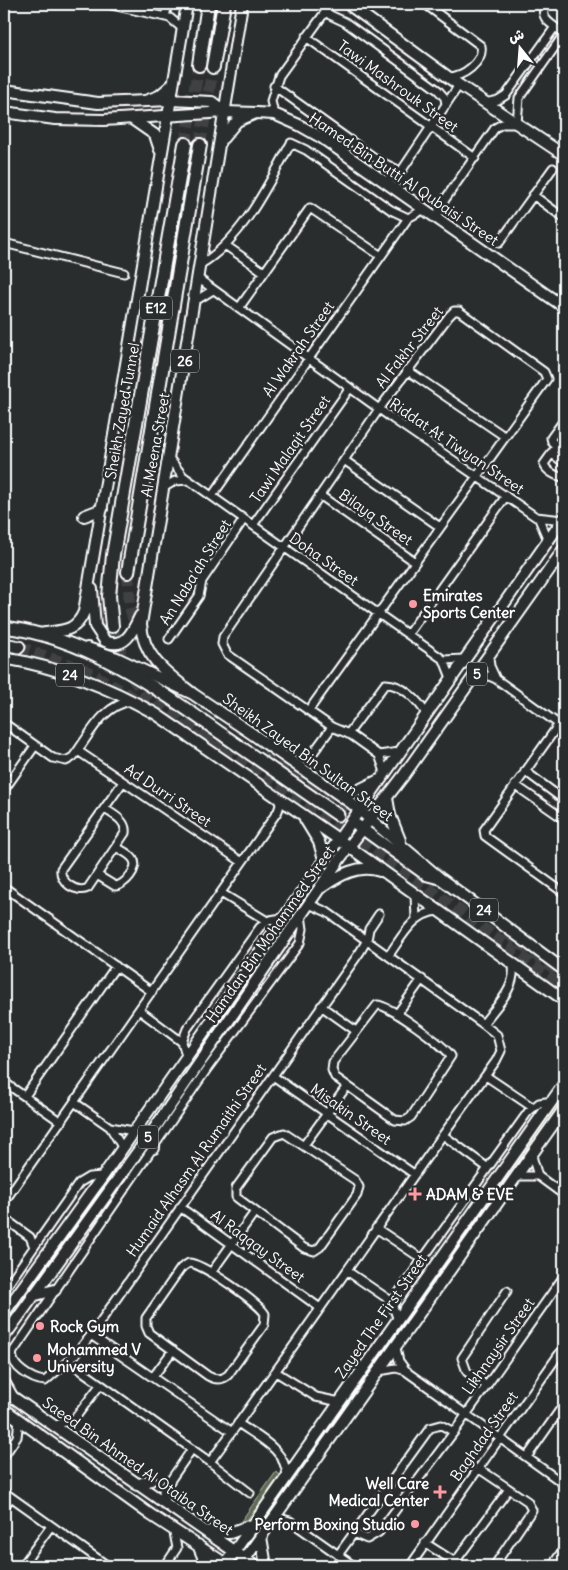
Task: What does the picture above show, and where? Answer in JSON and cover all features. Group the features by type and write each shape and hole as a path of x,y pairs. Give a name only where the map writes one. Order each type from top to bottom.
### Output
{"highway":[{"path":"199,65 208,4"},
{"path":"213,67 224,4"},
{"name":"Sheikh Zayed Tunnel","path":"112,626 109,596 113,555 186,144"},
{"name":"E12","path":"128,572 200,146"},
{"name":"Sheikh Zayed Bin Sultan Street","path":"4,627 76,645"},
{"path":"4,644 19,648"},
{"path":"76,645 108,660 154,687 338,815"}],"main road":[{"name":"Al Meena Street","path":"193,694 161,668 151,657 143,636 143,611 199,279 242,4"},
{"path":"348,4 459,85 564,156"},
{"path":"38,634 65,632 80,621 84,612 187,7"},
{"path":"146,101 159,96 174,83"},
{"path":"4,90 98,103 171,100 212,102 225,112"},
{"name":"Hamed Bin Butti Al Qubaisi Street","path":"4,112 76,120 132,119 225,112 274,114 308,129 564,307"},
{"path":"220,143 237,120 256,112"},
{"path":"132,119 155,135 161,154"},
{"path":"84,516 102,509"},
{"name":"Hamdan Bin Mohammed Street","path":"5,1311 103,1176 282,918 564,519"},
{"name":"Hamdan Bin Mohammed Street","path":"4,1337 154,1129 349,846 387,798 559,562 564,549"},
{"path":"91,565 94,621 97,631 105,641 118,644 127,639 143,611"},
{"name":"Sheikh Zayed Bin Sultan Street","path":"76,645 117,658 193,694 359,810 402,844 441,879 564,970"},
{"name":"24","path":"4,658 64,673 133,701 181,730 349,846 564,1000"},
{"path":"336,793 353,792 383,776"},
{"path":"387,798 392,823 402,844"},
{"path":"294,808 314,832 324,859"},
{"path":"347,827 354,825 363,829 426,876 441,879"},
{"path":"316,893 332,881 356,869 370,868 387,874"},
{"name":"Zayed The First Street","path":"226,1565 564,1084"},
{"name":"Zayed The First Street","path":"243,1563 564,1109"},
{"path":"154,1129 154,1148"},
{"path":"32,1296 56,1290"},
{"path":"4,1348 17,1318"},
{"path":"4,1382 13,1398"},
{"name":"Saeed Bin Ahmed Al Otaiba Street","path":"4,1391 137,1485 206,1530 235,1551 243,1563 256,1566"},
{"name":"Saeed Bin Ahmed Al Otaiba Street","path":"4,1409 226,1565"},
{"path":"137,1485 151,1480"},
{"path":"206,1530 230,1533 254,1523"},
{"path":"261,1537 266,1566"},
{"path":"198,1544 207,1566"}],"street":[{"path":"107,4 168,18 183,29"},
{"path":"168,4 168,18"},
{"path":"425,4 477,41 481,46 482,52 466,72 456,77 448,77"},
{"path":"438,221 439,208 498,126 517,124 519,98 564,34 543,15 547,4"},
{"path":"274,114 271,101 274,86 328,6"},
{"path":"328,6 330,15 345,22 438,90 445,98 446,105"},
{"path":"168,18 187,7"},
{"path":"484,102 494,102 506,95 555,27"},
{"name":"Tawi Mashrouk Street","path":"306,37 475,158"},
{"path":"383,181 398,176 459,85"},
{"path":"274,86 394,168 398,176"},
{"path":"201,264 225,245 262,195 291,143 306,150 391,210 408,218 408,199"},
{"path":"394,168 409,162"},
{"path":"499,243 553,168"},
{"path":"533,195 564,218"},
{"path":"239,308 310,208 381,256"},
{"name":"Al Wakrah Street","path":"212,496 408,218 423,210"},
{"path":"4,243 124,273"},
{"path":"225,245 264,272"},
{"name":"Riddat At Tiwyan Street","path":"199,279 379,409 539,519"},
{"path":"195,301 213,290"},
{"name":"Al Fakhr Street","path":"309,710 504,436 547,379 544,372 459,311 454,311 449,316 407,370 223,637 222,644 227,654 332,727 348,734 378,755"},
{"path":"407,370 504,436"},
{"name":"Tawi Malaqit Street","path":"253,525 350,388"},
{"path":"557,446 552,442 551,438 564,420"},
{"path":"564,436 544,462 545,468 558,476 564,476"},
{"path":"551,453 564,463"},
{"name":"Doha Street","path":"168,457 174,468 189,480 444,660"},
{"path":"344,460 440,527"},
{"path":"163,488 175,481 189,480"},
{"name":"Bilayq Street","path":"321,496 415,562"},
{"path":"408,634 506,496"},
{"name":"An Naba'ah Street","path":"169,639 199,596 202,581 244,519"},
{"path":"548,540 539,519 564,519"},
{"path":"489,657 490,666 496,679"},
{"path":"451,678 444,660 464,659"},
{"path":"475,677 489,676 496,679 562,726 515,785 484,830 485,836 564,893"},
{"path":"348,734 385,684 392,684 419,702 433,704"},
{"path":"4,723 32,744 61,761 70,759 78,751 106,713 118,705 133,701"},
{"path":"419,702 426,714"},
{"path":"310,757 332,727"},
{"path":"4,790 32,744"},
{"name":"Ad Durri Street","path":"78,751 242,862"},
{"path":"383,776 378,755 399,752"},
{"path":"525,772 564,800"},
{"path":"104,809 123,822 126,827 125,833 88,888 80,890 63,880 60,872 104,809 123,782"},
{"path":"515,785 564,818"},
{"path":"4,1202 251,850 279,808 277,796"},
{"path":"97,875 115,886 125,882 135,862 116,847"},
{"path":"4,887 152,992"},
{"path":"221,893 267,921"},
{"path":"415,895 416,918"},
{"path":"210,1462 276,1372 414,1174 500,1057 501,1046 497,1035 389,955 327,912 309,904"},
{"path":"389,955 416,918 426,913 438,911"},
{"name":"Humaid Alhasm Al Rumaithi Street","path":"56,1290 13,1352 12,1359 19,1368 42,1381 51,1378 76,1354 91,1335 367,940 369,928 379,914"},
{"path":"56,1290 207,1069 300,943 303,929 301,915"},
{"name":"Hamdan Bin Mohammed Street","path":"182,1042 187,1029 260,927 267,921 282,918"},
{"path":"483,1024 512,984 514,971 512,961"},
{"path":"25,1096 116,966"},
{"path":"397,1014 422,979"},
{"path":"377,1005 385,1006 397,1014 450,1054 451,1059 405,1121 395,1120 347,1086 336,1077 332,1066 377,1005"},
{"path":"321,1006 356,1031"},
{"path":"139,1010 182,1042 186,1055"},
{"name":"Misakin Street","path":"273,1076 414,1174"},
{"path":"486,1076 532,1108"},
{"path":"4,1082 61,1122"},
{"path":"304,1145 347,1086"},
{"path":"398,1320 394,1312 394,1303 422,1259 532,1108 543,1102 552,1101"},
{"path":"74,1102 110,1127 122,1147"},
{"path":"110,1127 134,1131"},
{"path":"280,1133 288,1134 357,1182 359,1187 357,1194 320,1247 314,1251 307,1250 254,1213 238,1201 235,1193 236,1188 273,1137 280,1133"},
{"path":"443,1135 488,1168"},
{"path":"532,1156 538,1176"},
{"path":"4,1290 79,1182 89,1177 103,1176"},
{"path":"518,1176 538,1176 564,1195"},
{"path":"557,1190 564,1179"},
{"name":"Al Raqqay Street","path":"180,1207 320,1308"},
{"path":"212,1273 254,1213"},
{"path":"4,1218 30,1237 34,1247"},
{"path":"376,1228 422,1259"},
{"path":"198,1264 212,1273 262,1308 266,1318 264,1324 228,1375 222,1378 211,1378 149,1333 146,1326 146,1318 185,1265 198,1264"},
{"path":"347,1271 394,1303"},
{"name":"Likhnaysir Street","path":"353,1533 363,1538 376,1536 467,1415 564,1276"},
{"path":"487,1386 467,1372 462,1358 507,1291"},
{"path":"91,1335 232,1432"},
{"name":"Baghdad Street","path":"410,1566 425,1542 564,1347"},
{"path":"396,1348 399,1361 407,1372"},
{"path":"153,1377 173,1350"},
{"path":"68,1360 250,1493"},
{"path":"379,1371 396,1368 407,1372 564,1484"},
{"path":"276,1372 319,1398 340,1402"},
{"path":"54,1426 76,1418 100,1385"},
{"path":"527,1457 564,1404"},
{"path":"4,1456 17,1437 19,1420"},
{"path":"238,1423 281,1454 286,1464 287,1478"},
{"path":"338,1555 430,1428 441,1425 454,1432"},
{"path":"17,1437 35,1431"},
{"path":"166,1504 163,1491 192,1449"},
{"path":"478,1468 529,1504 531,1513 494,1566"},
{"path":"425,1542 458,1564 509,1489"},
{"path":"4,1492 108,1566"},
{"path":"4,1506 11,1497"},
{"path":"272,1522 283,1519 290,1521 354,1566"},
{"path":"22,1566 51,1526"},
{"path":"165,1566 177,1548 173,1528"},
{"path":"552,1566 564,1548"}],"green space":[{"path":"564,1093 564,1101 250,1545 247,1543"},
{"path":"276,1472 282,1476 242,1526 239,1524"}],"tunnel":[{"path":"185,144 199,65"},
{"path":"200,145 213,67"},
{"path":"128,572 130,607 138,635"},
{"path":"112,626 126,666 144,692 169,714 228,755"},
{"path":"19,647 86,670 147,705"},
{"path":"180,725 340,825 564,988"},
{"path":"266,749 349,810 394,846"},
{"path":"508,934 564,977"}],"place":[{"name":"Emirates Sports Center","path":"413,604"},
{"name":"ADAM & EVE","path":"415,1194"},
{"name":"Rock Gym","path":"40,1326"},
{"name":"Mohammed V University","path":"37,1358"},
{"name":"Well Care Medical Center","path":"440,1492"},
{"name":"Perform Boxing Studio","path":"415,1524"}]}
